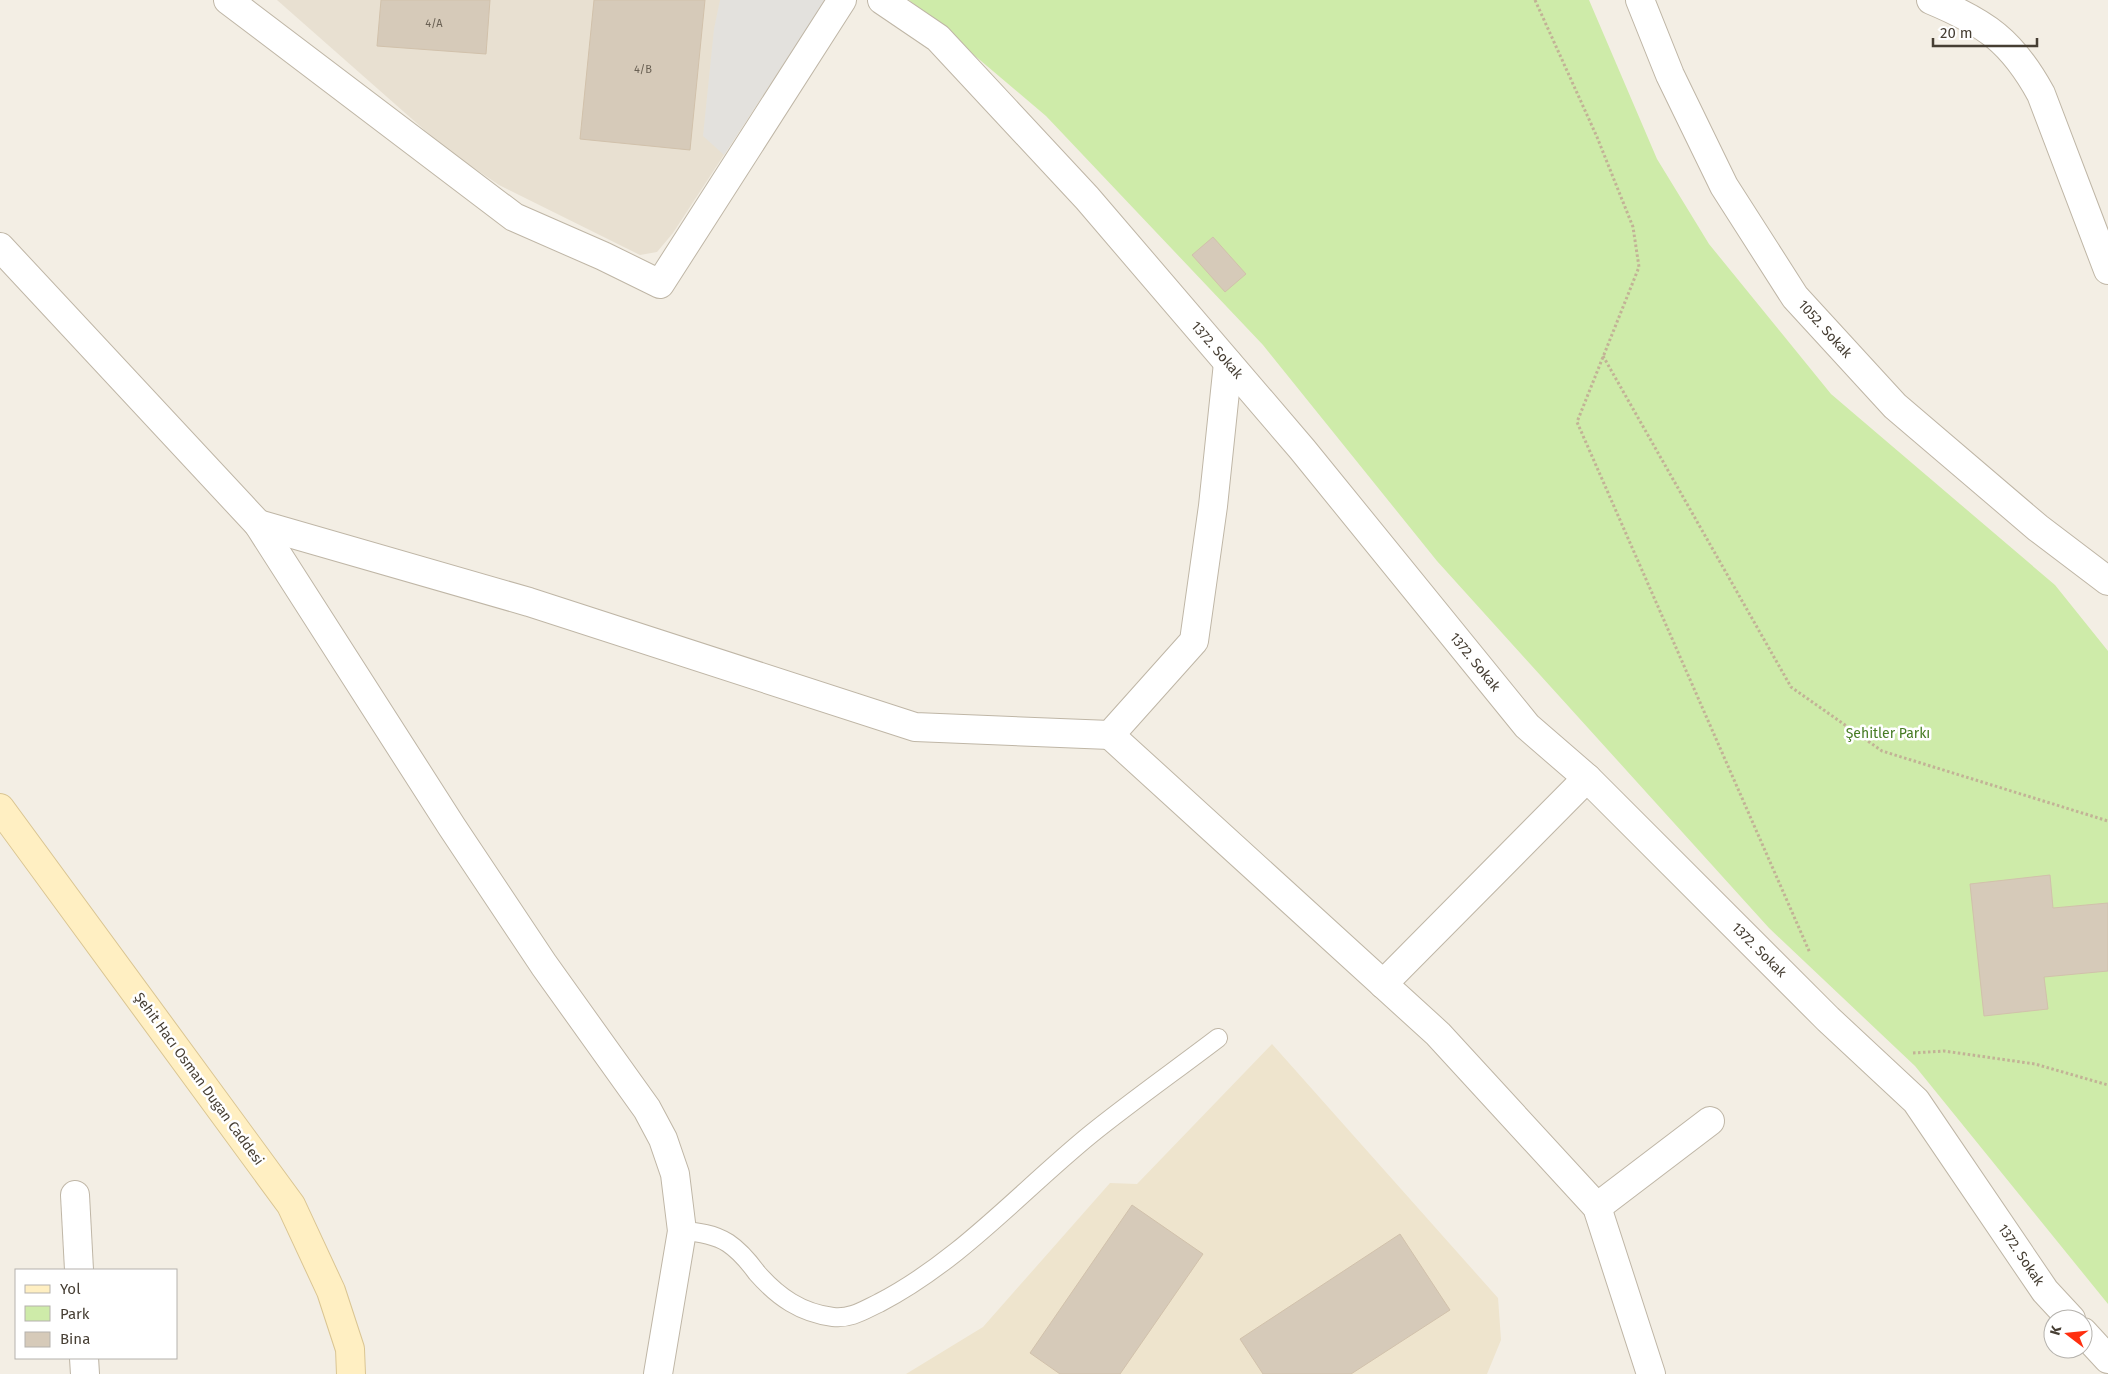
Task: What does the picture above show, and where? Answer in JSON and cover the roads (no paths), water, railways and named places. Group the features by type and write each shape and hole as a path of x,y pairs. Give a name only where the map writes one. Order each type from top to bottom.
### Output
{"main road":[{"name":"Şehit Hacı Osman Dugan Caddesi","path":"0,808 291,1205 331,1290 350,1349 350,1374"}],"street":[{"path":"228,0 514,217 603,256 660,284 842,0"},
{"name":"1372. Sokak","path":"882,0 938,38 1087,198 1302,449 1527,726 1587,778 1828,1019 1916,1100 2045,1291 2062,1309"},
{"name":"1052. Sokak","path":"1640,0 1670,75 1724,186 1795,297 1895,406 2038,528 2108,581"},
{"path":"1931,0 1964,13 1988,28 2009,46 2027,68 2041,94 2108,270"},
{"path":"0,247 258,524 452,827 533,949 647,1110 663,1140 675,1174 682,1231 658,1374"},
{"path":"1110,735 1194,641 1213,506 1228,362"},
{"path":"258,524 529,602 915,727 1110,735 1438,1034 1597,1207 1651,1374"},
{"path":"1383,984 1587,778"},
{"path":"1597,1207 1710,1121"},
{"path":"75,1195 79,1269"},
{"path":"2093,1343 2108,1359"},
{"path":"84,1359 85,1374"}],"lane":[{"path":"682,1231 714,1236 728,1243 740,1252 769,1286 786,1301 805,1311 836,1318 851,1317 904,1290 945,1260 984,1229 1091,1134 1218,1038"}],"park label":[{"name":"Şehitler Parkı","path":"1888,733"}]}
